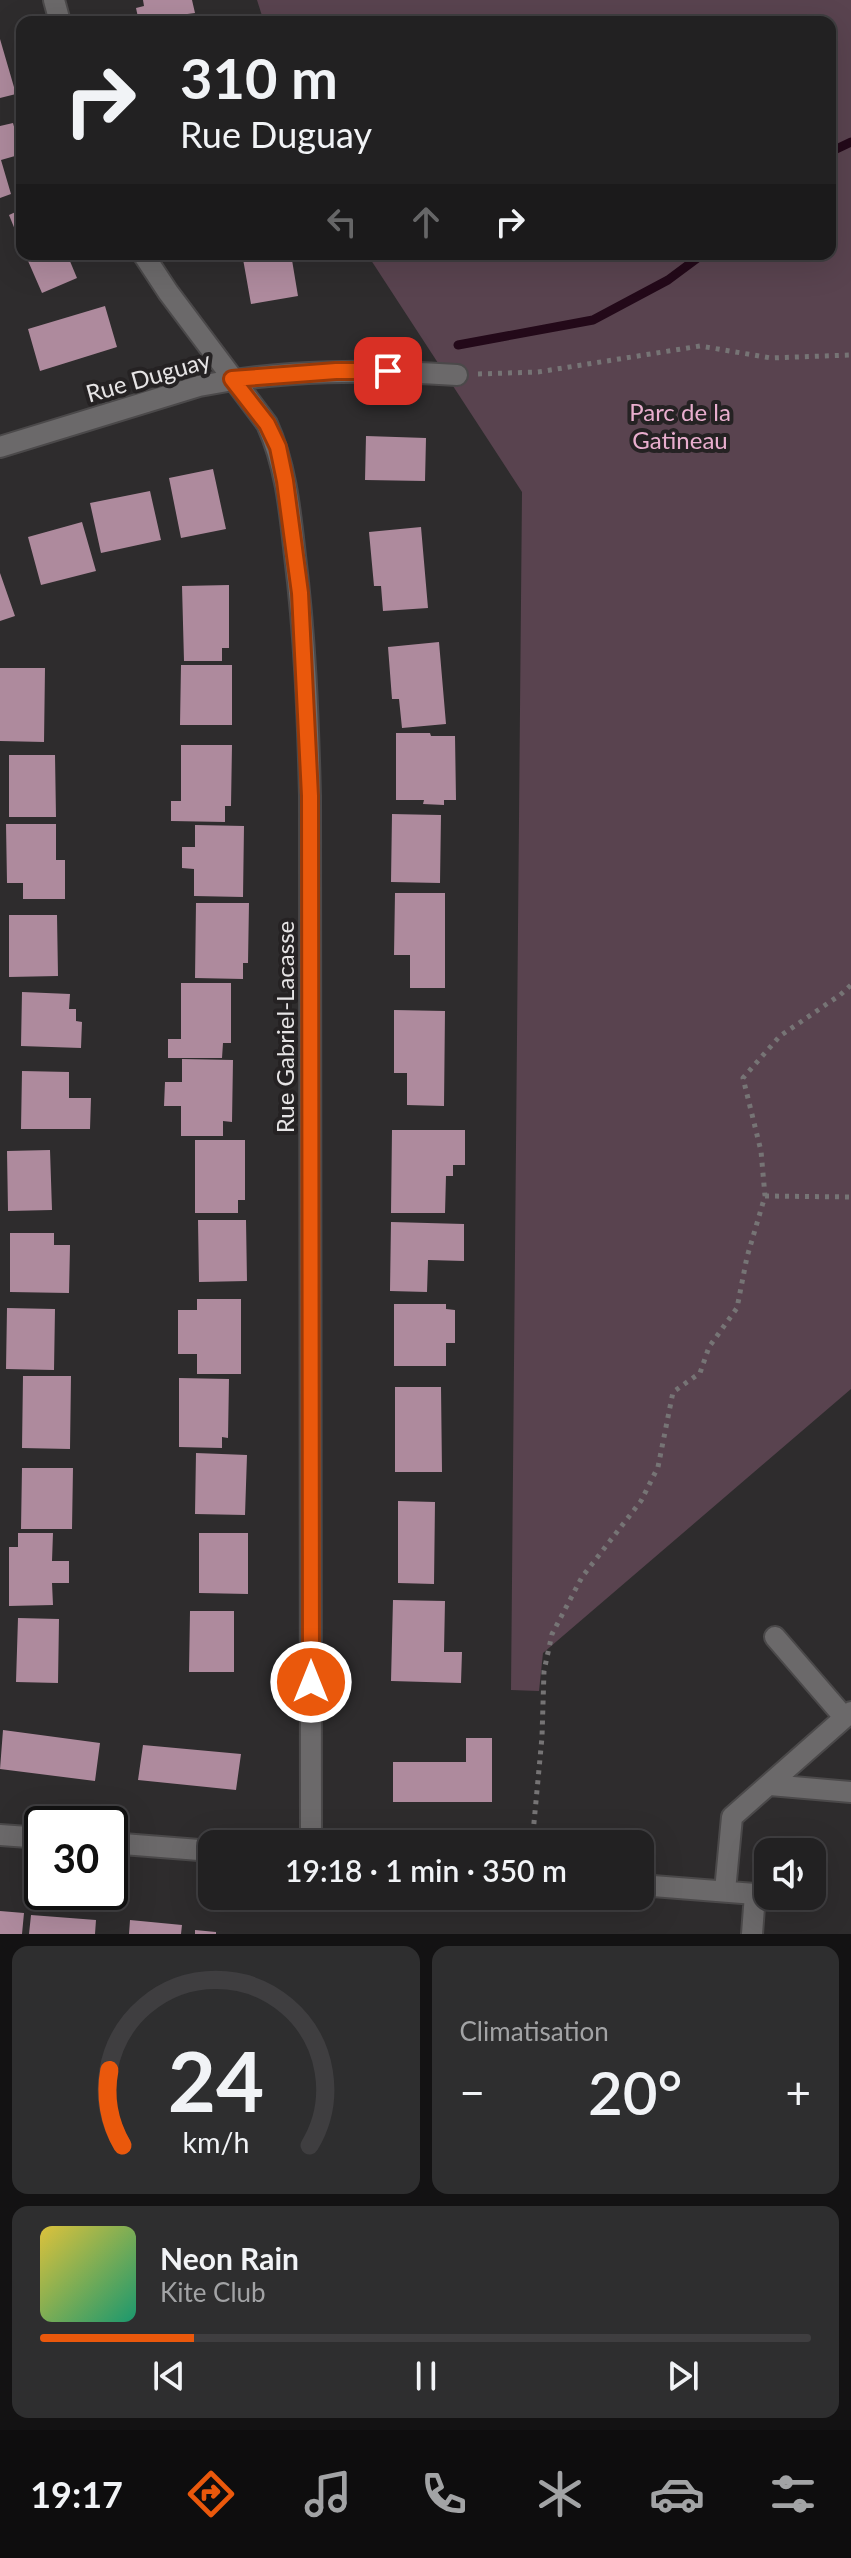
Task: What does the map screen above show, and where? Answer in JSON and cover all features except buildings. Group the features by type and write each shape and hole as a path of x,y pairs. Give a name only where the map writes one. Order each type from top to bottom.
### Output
{"street":[{"name":"Rue Gabriel-Lacasse","path":"147,260 267,424 278,447 298,578 308,714 311,1830"},
{"name":"Rue Duguay","path":"0,447 199,386 232,379 336,371 457,375"},
{"path":"725,1891 732,1817 848,1714 775,1637"},
{"path":"770,1785 851,1792"},
{"path":"0,1835 24,1837"},
{"path":"128,1844 198,1850"},
{"path":"654,1886 755,1894 752,1934"}],"path":[{"path":"457,375 538,372 700,346 771,358 851,355"},
{"path":"533,1830 542,1737 544,1671 552,1634 582,1577 641,1501 658,1467 673,1392 700,1373 709,1347 737,1308 747,1257 765,1196 761,1151 743,1078 780,1036 851,985"},
{"path":"765,1196 851,1197"}],"green space":[{"name":"Parc de la Gatineau","path":"257,0 851,0 851,1389 543,1653 539,1691 511,1690 522,492 371,260 836,260 836,16 262,16"}],"waterway":[{"path":"836,149 851,142"},
{"path":"458,345 593,320 668,280 695,260"}],"route":[{"path":"311,1682 310,796 307,692 300,593 278,447 267,424 232,379 336,371 388,371"}]}
